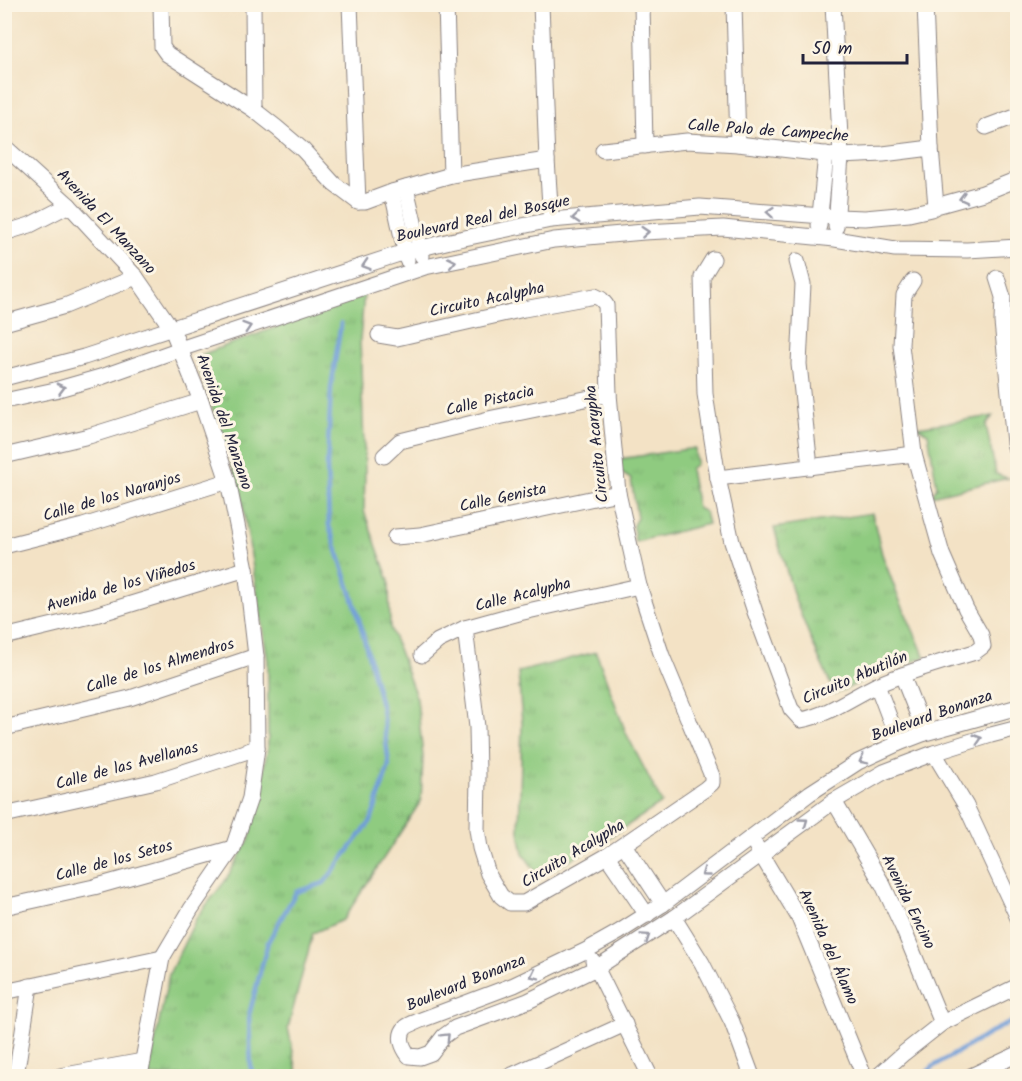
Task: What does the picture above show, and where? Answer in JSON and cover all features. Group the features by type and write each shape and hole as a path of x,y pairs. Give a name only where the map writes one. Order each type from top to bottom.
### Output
{"street":[{"path":"161,4 162,47 167,54 254,110 303,150 334,184 358,202 365,202 451,175 547,160"},
{"path":"253,4 254,110"},
{"path":"350,4 358,202"},
{"path":"446,4 451,175"},
{"path":"542,4 551,220"},
{"path":"642,4 645,146"},
{"path":"734,4 738,144"},
{"path":"833,4 836,239"},
{"path":"926,4 931,148 936,206"},
{"path":"986,127 1017,115"},
{"name":"Calle Palo de Campeche","path":"603,150 687,141 738,144 834,155 883,154 931,148"},
{"name":"Avenida El Manzano","path":"4,146 69,206 136,277 172,329"},
{"path":"818,237 820,216 834,155"},
{"name":"Boulevard Real del Bosque","path":"4,378 84,357 412,250 551,220 700,207 837,218 865,218 909,214 931,209 982,193 1017,178"},
{"path":"399,190 412,250 409,272"},
{"path":"4,233 30,225 69,206"},
{"path":"4,401 104,376 425,267 554,240 723,228 836,239 895,249 967,250 1017,247"},
{"path":"412,250 425,267"},
{"name":"Circuito Abutilón","path":"713,259 702,278 705,394 717,478 732,542 755,612 790,710 801,720 814,717 877,685 975,652 983,646 981,635 966,609 942,554 914,454 901,345 904,295 913,281"},
{"path":"797,261 803,284 799,364 810,467"},
{"path":"4,323 65,306 136,277"},
{"path":"997,278 1003,297 1002,322 1016,448"},
{"name":"Circuito Acalypha","path":"379,335 397,338 524,309 595,296 601,299"},
{"name":"Circuito Acarypha","path":"601,299 606,304 609,394 618,493 639,586"},
{"name":"Avenida del Manzano","path":"140,1077 162,958 191,909 233,848 250,798 257,748 256,656 246,569 228,482 201,401 172,329"},
{"name":"Calle Pistacia","path":"384,456 400,441 493,418 609,394"},
{"path":"4,456 90,436 201,401"},
{"path":"717,478 914,454"},
{"name":"Calle de los Naranjos","path":"4,546 83,526 228,482"},
{"name":"Calle Genista","path":"395,537 420,535 618,493"},
{"name":"Avenida de los Viñedos","path":"4,637 95,615 246,569"},
{"name":"Circuito Acalypha","path":"465,628 477,727 478,839 488,874 501,896 510,903 524,903 607,856 712,783 712,776 662,656 639,586"},
{"name":"Calle Acalypha","path":"422,655 438,641 465,628 519,613 639,586"},
{"name":"Calle de los Almendros","path":"4,728 130,698 256,656"},
{"path":"902,675 925,733"},
{"path":"877,685 899,743"},
{"name":"Boulevard Bonanza","path":"1017,707 925,733 850,767 810,793 647,915 587,950 514,985 406,1027 401,1036 403,1048 409,1056 420,1057 432,1053 444,1036 455,1028 528,1001 596,968 674,918 834,801 884,772 934,753 1017,728"},
{"name":"Calle de las Avellanas","path":"4,815 156,781 257,748"},
{"path":"934,753 966,806 1017,918"},
{"name":"Avenida Encino","path":"834,801 883,885 942,1023"},
{"name":"Avenida del Álamo","path":"751,838 799,918 864,1077"},
{"path":"624,845 663,904"},
{"name":"Calle de los Setos","path":"4,907 94,887 233,848"},
{"path":"607,856 647,915"},
{"path":"674,918 702,963 732,1022 752,1077"},
{"path":"587,950 650,1077"},
{"path":"4,992 162,958"},
{"path":"16,1077 30,986"},
{"path":"878,1077 942,1023 1017,986"},
{"path":"510,1077 540,1070 625,1024"},
{"path":"971,1077 1017,1054"},
{"path":"60,1077 143,1061"}],"green space":[{"path":"364,295 360,340 365,471 364,511 389,581 390,627 417,699 423,757 421,801 343,920 313,933 288,1028 298,1076 148,1076 169,974 197,917 225,881 250,838 268,747 268,661 241,493 195,357"},
{"path":"993,416 986,425 996,474 1008,478 931,496 937,487 928,433 917,427"},
{"path":"695,448 696,464 690,469 697,508 705,512 708,524 635,542 633,525 637,518 631,479 621,473 619,459"},
{"path":"872,513 882,554 925,657 883,672 835,694 795,600 774,528"},
{"path":"596,652 626,733 662,803 602,842 540,877 523,854 519,831 522,723 518,672"}],"waterway":[{"path":"255,1076 251,1069 249,1015 268,942 296,892 324,883 371,821 389,765 382,709 357,611 329,526 327,466 331,388 341,323"},
{"path":"923,1076 934,1066 1018,1019"}]}
